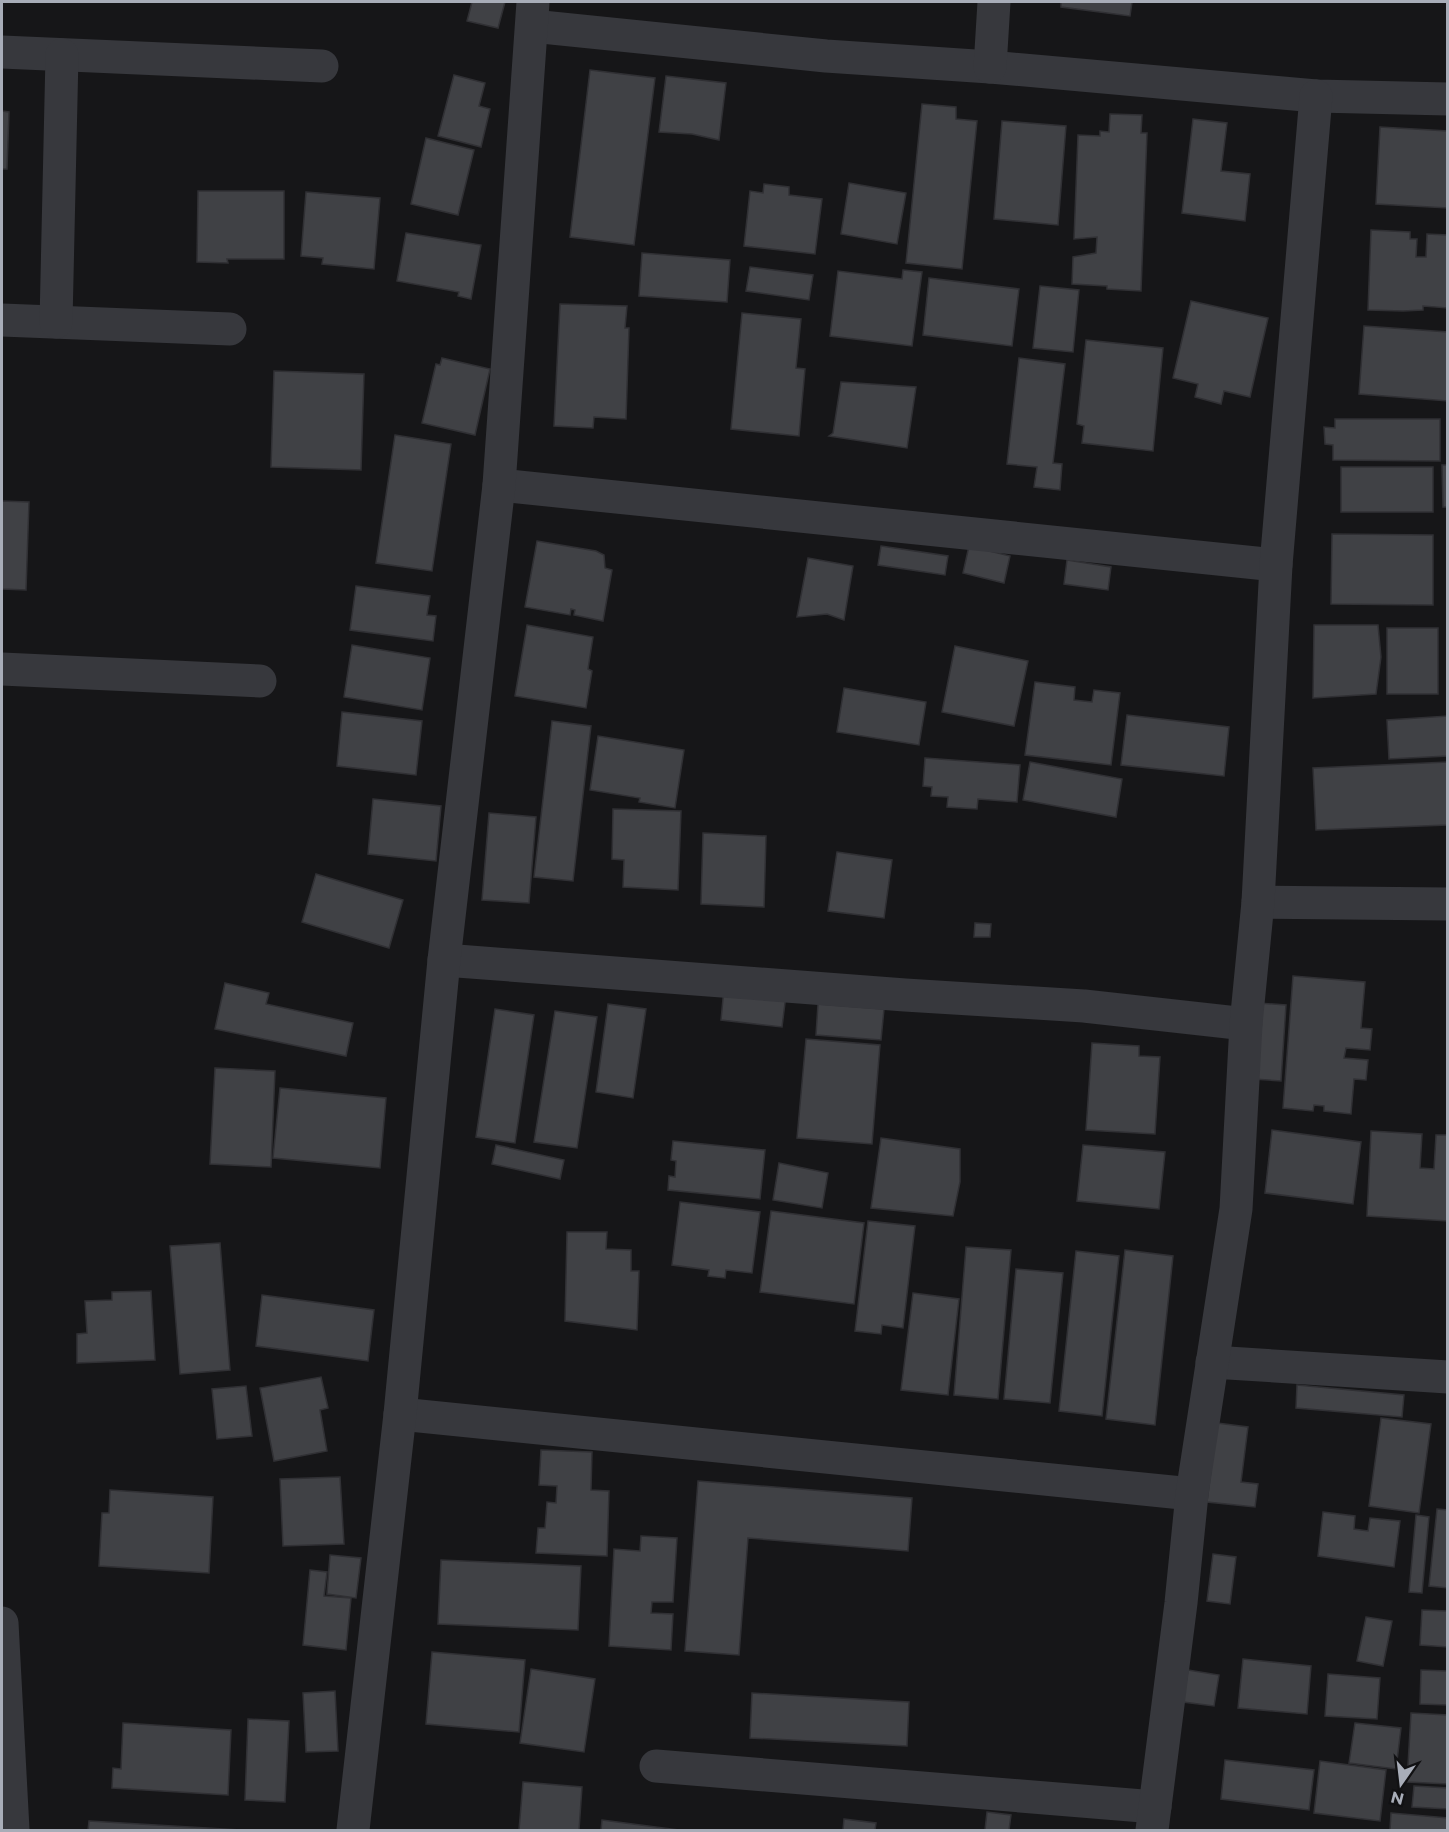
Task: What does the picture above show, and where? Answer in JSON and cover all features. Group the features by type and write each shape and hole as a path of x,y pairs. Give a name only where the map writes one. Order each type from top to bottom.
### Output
{"street":[{"path":"990,67 994,2"},
{"path":"353,1830 400,1414 444,960 499,485 533,14 826,56 990,67 1316,96 1448,99"},
{"path":"2,52 322,66"},
{"path":"56,322 62,55"},
{"path":"656,1766 1153,1819 1181,1603 1192,1494 1236,1209 1246,1024 1258,902 1276,566 1316,96"},
{"path":"2,320 230,329"},
{"path":"499,485 1276,566"},
{"path":"2,669 260,681"},
{"path":"1258,902 1448,904"},
{"path":"444,960 1084,1006 1246,1024"},
{"path":"1212,1362 1448,1377"},
{"path":"400,1414 1192,1494"},
{"path":"2,1623 13,1830"}],"building":[{"path":"472,2 505,2 498,28 467,21"},
{"path":"1061,2 1132,2 1130,16 1061,7"},
{"path":"590,70 655,78 634,245 570,237"},
{"path":"454,75 485,83 479,106 490,109 481,147 438,136"},
{"path":"666,76 726,83 719,140 692,134 659,132"},
{"path":"922,104 956,107 956,119 977,121 962,269 906,263"},
{"path":"2,111 9,112 7,169 2,169"},
{"path":"1110,114 1142,115 1141,133 1147,133 1141,291 1072,284 1073,257 1096,253 1097,237 1074,239 1078,135 1100,136 1100,131 1109,132"},
{"path":"1193,119 1227,123 1221,171 1250,174 1245,221 1182,213"},
{"path":"1002,121 1066,126 1058,225 994,219"},
{"path":"1380,127 1448,131 1448,208 1376,204"},
{"path":"426,138 474,150 458,215 411,204"},
{"path":"849,183 906,193 897,244 841,234"},
{"path":"764,184 789,187 789,195 822,199 815,254 744,246 750,191 763,193"},
{"path":"198,191 284,191 284,259 227,259 228,263 197,262"},
{"path":"306,192 380,198 374,269 322,264 323,258 301,256"},
{"path":"1371,230 1410,232 1410,239 1417,239 1416,257 1426,257 1427,234 1448,235 1448,308 1423,306 1423,310 1368,310"},
{"path":"406,233 481,245 471,299 458,296 459,292 397,281"},
{"path":"642,253 730,260 727,302 639,296"},
{"path":"750,267 813,275 809,300 746,291"},
{"path":"903,270 922,272 912,346 830,336 838,271 902,279"},
{"path":"929,278 1019,289 1012,346 923,335"},
{"path":"1040,286 1079,290 1073,352 1033,348"},
{"path":"1191,301 1268,318 1250,397 1224,391 1221,404 1195,397 1198,384 1173,378"},
{"path":"560,304 627,306 625,328 629,328 626,419 594,417 593,428 554,426"},
{"path":"742,313 801,319 796,368 805,369 799,436 731,429"},
{"path":"1364,326 1448,332 1448,401 1359,394"},
{"path":"1086,340 1163,348 1153,451 1082,443 1084,426 1077,424"},
{"path":"442,358 490,369 475,435 422,423 436,364 440,365"},
{"path":"1019,358 1065,364 1053,463 1062,464 1060,490 1034,487 1037,467 1007,464"},
{"path":"274,371 364,374 361,470 271,467"},
{"path":"841,382 916,387 907,448 829,436 833,433"},
{"path":"1335,419 1440,419 1440,461 1333,460 1333,445 1325,444 1324,427 1335,428"},
{"path":"395,435 451,444 432,571 376,563"},
{"path":"1442,465 1448,465 1448,507 1443,507"},
{"path":"1341,467 1433,467 1433,512 1341,512"},
{"path":"2,501 29,502 26,590 2,589"},
{"path":"1332,534 1433,535 1433,605 1331,604"},
{"path":"537,541 596,551 604,555 605,568 612,570 603,621 574,615 575,610 571,609 570,615 525,607"},
{"path":"881,546 948,556 945,575 878,565"},
{"path":"969,546 1010,556 1004,583 963,573"},
{"path":"808,558 853,566 844,620 827,614 797,617"},
{"path":"1067,560 1111,567 1108,590 1064,584"},
{"path":"356,586 430,596 427,615 436,616 433,641 350,630"},
{"path":"527,625 593,637 588,669 592,671 586,708 515,696"},
{"path":"1314,625 1378,625 1381,657 1376,694 1313,698"},
{"path":"1387,628 1438,628 1438,694 1387,694"},
{"path":"352,645 430,658 422,710 344,697"},
{"path":"955,646 1028,661 1014,726 942,712"},
{"path":"1035,682 1075,687 1074,700 1092,702 1094,690 1120,693 1111,765 1025,755"},
{"path":"844,688 926,702 919,745 837,732"},
{"path":"342,712 422,721 416,775 337,766"},
{"path":"1127,715 1229,727 1224,776 1121,765"},
{"path":"1448,716 1448,756 1389,759 1387,720"},
{"path":"552,721 591,726 573,881 534,877"},
{"path":"598,736 684,750 675,808 639,802 640,798 590,790"},
{"path":"925,758 1020,765 1017,802 978,799 977,809 947,807 948,797 931,796 932,787 923,786"},
{"path":"1030,762 1122,779 1116,817 1023,800"},
{"path":"1448,762 1448,825 1316,830 1313,768"},
{"path":"373,799 441,806 436,861 368,854"},
{"path":"613,809 681,811 678,890 623,887 624,860 612,859"},
{"path":"489,813 536,817 529,903 482,900"},
{"path":"703,833 766,836 764,907 701,904"},
{"path":"837,852 892,860 884,918 828,911"},
{"path":"316,874 403,900 389,948 302,922"},
{"path":"975,923 991,924 990,937 974,937"},
{"path":"1293,976 1365,982 1361,1028 1372,1029 1370,1050 1346,1048 1344,1058 1368,1060 1366,1080 1354,1079 1351,1114 1324,1111 1324,1106 1314,1105 1313,1111 1283,1108"},
{"path":"225,983 269,993 266,1004 353,1023 346,1056 215,1029"},
{"path":"724,988 786,995 782,1027 721,1020"},
{"path":"1258,1003 1286,1005 1281,1081 1253,1079"},
{"path":"608,1004 646,1009 633,1098 596,1092"},
{"path":"818,1004 884,1009 881,1040 816,1035"},
{"path":"495,1009 534,1015 515,1143 476,1137"},
{"path":"555,1011 597,1017 577,1148 534,1142"},
{"path":"806,1039 880,1045 872,1144 797,1138"},
{"path":"1092,1043 1139,1046 1139,1056 1160,1057 1155,1134 1086,1130"},
{"path":"215,1068 275,1071 271,1167 210,1164"},
{"path":"280,1088 386,1098 380,1168 273,1158"},
{"path":"1272,1130 1361,1142 1353,1204 1265,1193"},
{"path":"1371,1131 1422,1134 1420,1168 1434,1169 1436,1135 1448,1135 1448,1221 1367,1216"},
{"path":"881,1138 960,1149 960,1182 953,1216 871,1208"},
{"path":"673,1141 765,1150 760,1199 668,1190 669,1176 675,1177 676,1161 671,1160"},
{"path":"496,1145 564,1160 560,1179 492,1164"},
{"path":"1083,1145 1165,1152 1159,1209 1077,1201"},
{"path":"779,1163 828,1173 822,1208 773,1200"},
{"path":"680,1202 760,1212 752,1273 726,1270 725,1278 708,1276 709,1270 672,1265"},
{"path":"771,1211 864,1223 854,1304 760,1292"},
{"path":"868,1221 915,1226 903,1328 882,1325 881,1334 855,1331"},
{"path":"567,1232 607,1232 606,1249 631,1250 631,1271 639,1271 637,1330 565,1321"},
{"path":"220,1243 230,1370 180,1374 170,1246"},
{"path":"966,1247 1011,1250 998,1399 954,1395"},
{"path":"1125,1250 1173,1256 1155,1425 1106,1419"},
{"path":"1076,1251 1119,1256 1102,1416 1059,1411"},
{"path":"1016,1269 1063,1273 1050,1403 1004,1399"},
{"path":"151,1291 155,1360 77,1363 77,1334 87,1333 85,1301 112,1300 112,1292"},
{"path":"913,1293 959,1299 948,1395 901,1390"},
{"path":"262,1295 374,1310 368,1361 256,1346"},
{"path":"321,1377 328,1408 320,1410 327,1451 274,1461 260,1388"},
{"path":"1297,1385 1404,1395 1402,1417 1296,1408"},
{"path":"246,1386 252,1436 217,1439 212,1389"},
{"path":"1381,1418 1431,1424 1419,1513 1369,1506"},
{"path":"1217,1423 1248,1427 1241,1482 1258,1484 1255,1507 1207,1502"},
{"path":"541,1450 592,1452 591,1490 609,1491 607,1556 536,1553 538,1528 545,1528 547,1502 556,1503 557,1486 539,1485"},
{"path":"340,1477 344,1544 283,1546 280,1479"},
{"path":"698,1481 912,1498 908,1551 748,1538 739,1655 685,1651"},
{"path":"110,1490 213,1497 209,1573 99,1566 102,1513 109,1513"},
{"path":"1437,1509 1448,1510 1448,1588 1429,1586"},
{"path":"1323,1512 1355,1516 1354,1529 1368,1531 1370,1518 1400,1521 1394,1567 1318,1556"},
{"path":"1416,1515 1429,1517 1422,1593 1409,1592"},
{"path":"641,1536 677,1538 673,1602 652,1602 651,1613 673,1614 671,1650 609,1646 614,1549 640,1551"},
{"path":"1213,1554 1236,1557 1230,1604 1207,1601"},
{"path":"330,1555 361,1558 356,1598 327,1594"},
{"path":"441,1560 581,1566 578,1630 438,1624"},
{"path":"310,1570 327,1572 324,1596 351,1598 346,1650 303,1645"},
{"path":"1422,1610 1448,1611 1448,1647 1420,1645"},
{"path":"1366,1617 1392,1621 1383,1666 1357,1661"},
{"path":"432,1652 525,1660 519,1732 426,1724"},
{"path":"1243,1659 1311,1666 1307,1714 1238,1708"},
{"path":"531,1669 595,1679 584,1752 520,1743"},
{"path":"1188,1670 1219,1675 1214,1706 1183,1702"},
{"path":"1421,1670 1448,1671 1448,1705 1420,1704"},
{"path":"1328,1674 1380,1678 1377,1719 1325,1716"},
{"path":"335,1691 338,1751 306,1752 303,1693"},
{"path":"752,1693 909,1702 907,1746 750,1738"},
{"path":"1411,1713 1448,1715 1448,1784 1407,1782"},
{"path":"248,1719 289,1721 285,1802 245,1800"},
{"path":"123,1723 231,1730 228,1795 112,1788 113,1768 121,1769"},
{"path":"1355,1723 1401,1728 1396,1769 1349,1763"},
{"path":"1225,1760 1314,1770 1309,1810 1221,1799"},
{"path":"1320,1761 1386,1770 1380,1821 1314,1813"},
{"path":"523,1782 582,1787 579,1830 519,1830"},
{"path":"1414,1786 1448,1788 1448,1809 1412,1807"},
{"path":"987,1812 1011,1815 1009,1830 985,1830"},
{"path":"1391,1813 1448,1818 1448,1830 1390,1830"},
{"path":"844,1819 876,1823 875,1830 843,1830"},
{"path":"602,1820 679,1830 601,1830"},
{"path":"89,1821 241,1830 88,1830"}]}
